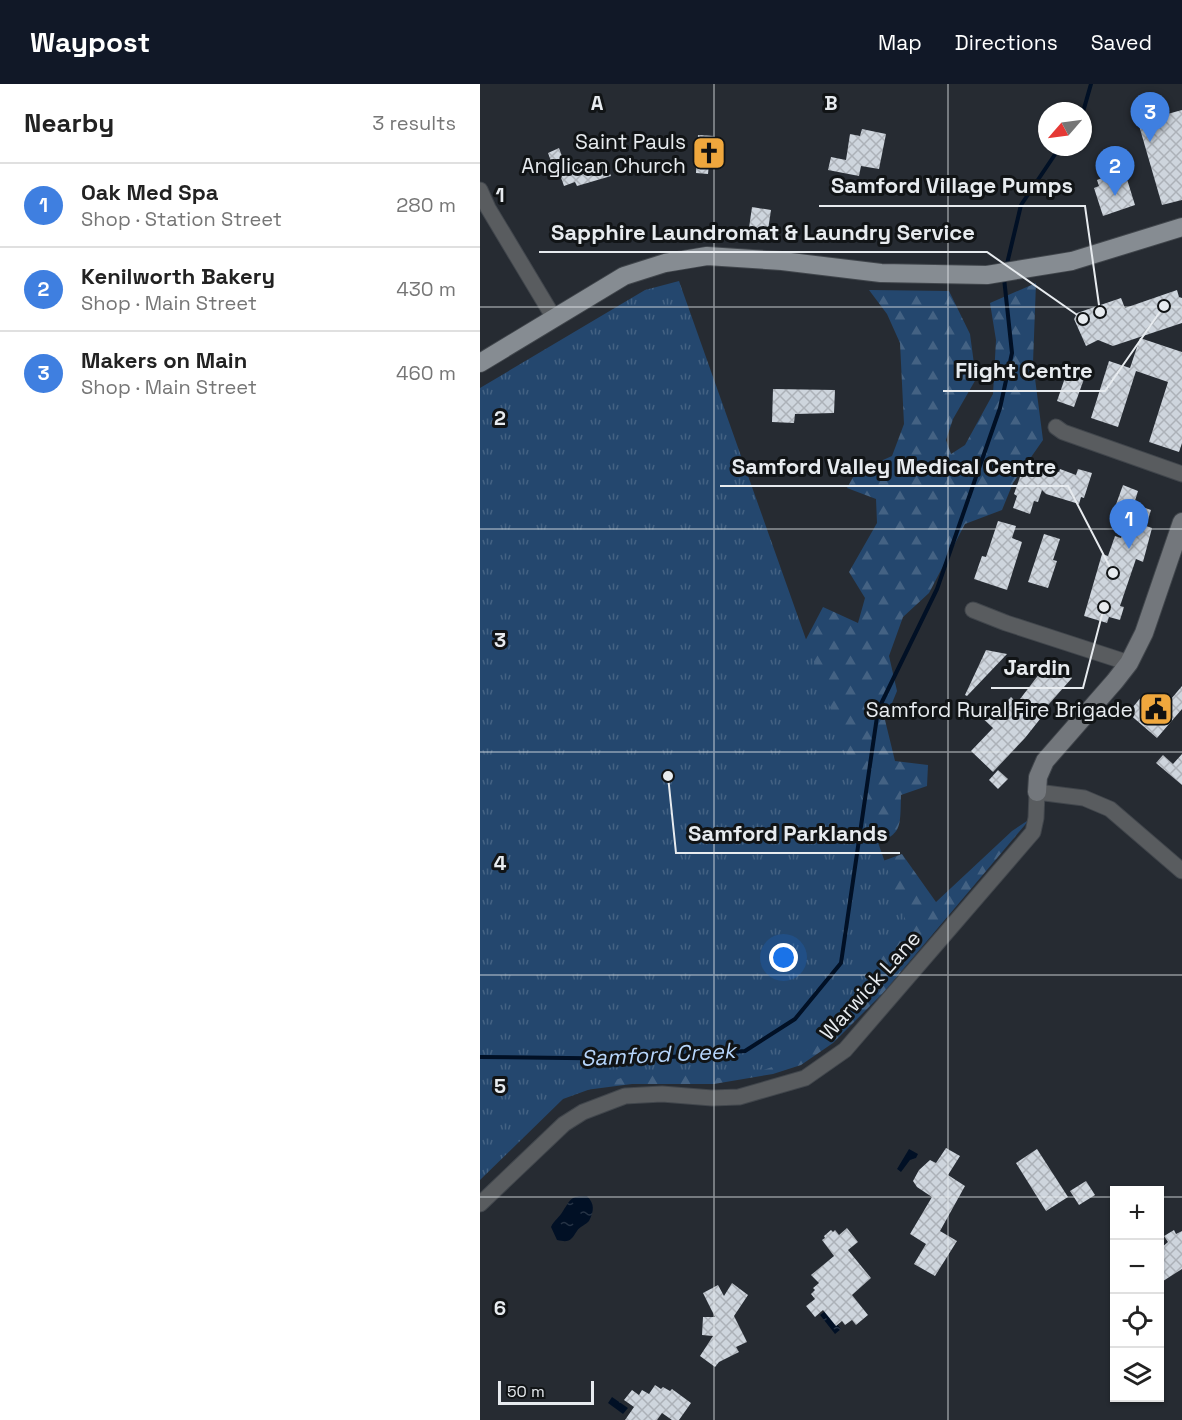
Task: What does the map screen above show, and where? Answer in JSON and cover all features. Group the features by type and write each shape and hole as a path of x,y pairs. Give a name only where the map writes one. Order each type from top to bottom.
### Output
{"main road":[{"path":"480,363 624,276 665,263 707,256 782,261 881,273 987,275 1034,268 1106,252 1182,227"}],"street":[{"path":"480,190 488,208 554,318"},
{"path":"1056,426 1064,432 1182,474"},
{"path":"1182,522 1144,633 1129,663 1045,761 1038,777 1037,792 1084,798 1110,809 1182,871"},
{"path":"973,610 1129,663"},
{"name":"Warwick Lane","path":"480,1204 564,1124 583,1112 625,1096 662,1094 712,1098 739,1097 805,1078 845,1050 1033,832 1037,792"}],"green space":[{"path":"679,281 909,930 882,955 844,1019 818,1042 792,1060 755,1073 720,1078 643,1070 563,1099 480,1180 480,388 645,290"},
{"path":"1036,283 1033,363 1043,440 1013,483 1002,510 965,524 929,593 903,617 889,656 897,691 885,720 895,761 928,765 927,786 901,795 897,830 887,839 868,849 872,865 902,854 936,902 1012,831 1030,819 883,993 833,1043 801,1065 773,1074 714,1084 632,1084 570,1092 491,1165 480,954 803,645 823,607 858,623 865,598 849,572 877,523 876,499 847,488 856,472 892,456 904,424 900,343 887,314 869,290 949,291 970,334 976,379 953,419 946,440 951,454 965,445 993,394 996,340 990,303"}],"water":[{"path":"909,1149 918,1154 901,1172 897,1169"},
{"path":"587,1196 593,1208 589,1221 578,1229 570,1240 557,1240 551,1227 554,1222 572,1199"},
{"path":"829,1308 828,1313 841,1329 835,1334 820,1315"},
{"path":"612,1397 628,1408 623,1414 608,1403"}],"building":[{"path":"1182,110 1182,200 1162,205 1138,122"},
{"path":"862,129 886,134 879,169 861,166 859,176 828,170 831,157 846,160 850,134 860,136"},
{"name":"Saint Pauls Anglican Church","path":"698,135 715,136 714,139 719,140 716,163 709,164 708,174 696,173"},
{"path":"559,148 563,159 552,164 548,153"},
{"path":"604,159 611,176 577,186 575,182 564,186 559,172 590,161 591,164"},
{"path":"1107,176 1109,182 1126,176 1135,205 1103,216 1094,188 1099,186 1097,180"},
{"path":"752,207 771,210 768,230 749,228"},
{"path":"1177,290 1179,297 1182,298 1182,323 1113,346 1098,340 1086,346 1074,319 1077,313 1121,298 1125,308"},
{"path":"1140,338 1182,352 1182,443 1179,452 1149,442 1168,382 1136,371 1118,427 1091,418 1109,361 1130,368"},
{"path":"1068,369 1085,376 1074,407 1057,401"},
{"path":"773,389 835,390 834,413 795,414 794,423 772,422"},
{"path":"1039,465 1076,475 1078,469 1092,473 1084,498 1081,497 1079,504 1046,494 1042,490 1038,502 1034,501 1030,514 1013,508 1017,496 1014,494 1022,471 1036,476"},
{"path":"1123,485 1138,491 1134,504 1151,510 1146,526 1152,528 1143,562 1136,559 1120,606 1124,607 1120,620 1109,617 1107,623 1084,616 1102,554 1108,556 1115,536 1121,538 1129,516 1114,510"},
{"path":"998,521 1016,526 1012,538 1022,542 1007,590 974,579 982,556 986,557"},
{"path":"1044,534 1060,539 1053,560 1057,561 1048,588 1028,582"},
{"path":"986,650 1007,654 967,696 965,695"},
{"path":"1055,664 1072,678 1046,707 1048,709 1025,738 993,772 971,751 993,728 978,714 988,704 997,712 1011,697 1017,703 1043,669 1048,673"},
{"name":"Samford Rural Fire Brigade","path":"1182,686 1182,709 1157,738 1128,713 1142,696 1150,704 1156,697 1166,705"},
{"path":"1182,754 1182,785 1156,763 1163,755 1173,764"},
{"path":"998,770 1008,779 998,789 989,780"},
{"path":"946,1148 960,1156 948,1175 965,1186 940,1231 957,1241 935,1276 914,1264 926,1244 910,1234 932,1197 917,1187 913,1181 919,1170 930,1160 936,1163"},
{"path":"1037,1149 1068,1197 1046,1211 1016,1163"},
{"path":"1086,1181 1095,1195 1079,1205 1070,1191"},
{"path":"847,1228 858,1242 848,1250 871,1278 852,1295 868,1315 856,1325 852,1320 845,1325 842,1321 836,1326 823,1310 815,1317 806,1306 815,1299 811,1294 815,1290 813,1288 819,1283 811,1275 834,1256 822,1240 824,1236 831,1230 833,1232 835,1230 839,1235"},
{"path":"1174,1230 1176,1234 1182,1231 1182,1269 1164,1280 1164,1246 1168,1242 1164,1236"},
{"path":"732,1283 748,1295 734,1316 747,1342 736,1347 739,1352 719,1362 715,1367 700,1356 713,1336 702,1335 703,1317 715,1317 703,1293 718,1285 724,1296"},
{"path":"655,1385 661,1389 663,1387 670,1391 672,1389 691,1403 679,1420 672,1420 662,1413 657,1420 625,1420 634,1407 624,1400 632,1390 639,1395 642,1390 649,1394"}],"waterway":[{"name":"Samford Creek","path":"1086,102 1091,84"},
{"name":"Samford Creek","path":"1006,268 1021,205 1054,156"},
{"name":"Samford Creek","path":"480,1057 646,1059 745,1051 795,1019 841,963 878,710 937,589 1000,408 1012,353 1004,278"}],"place":[{"name":"Makers on Main","path":"1150,142"},
{"name":"Saint Pauls Anglican Church","path":"709,153"},
{"name":"Kenilworth Bakery","path":"1115,196"},
{"name":"Flight Centre","path":"1164,306"},
{"name":"Samford Village Pumps","path":"1100,312"},
{"name":"Sapphire Laundromat & Laundry Service","path":"1083,319"},
{"name":"Oak Med Spa","path":"1129,549"},
{"name":"Samford Valley Medical Centre","path":"1113,573"},
{"name":"Jardin","path":"1104,607"},
{"name":"Samford Rural Fire Brigade","path":"1156,709"},
{"name":"Samford Parklands","path":"668,776"}]}
